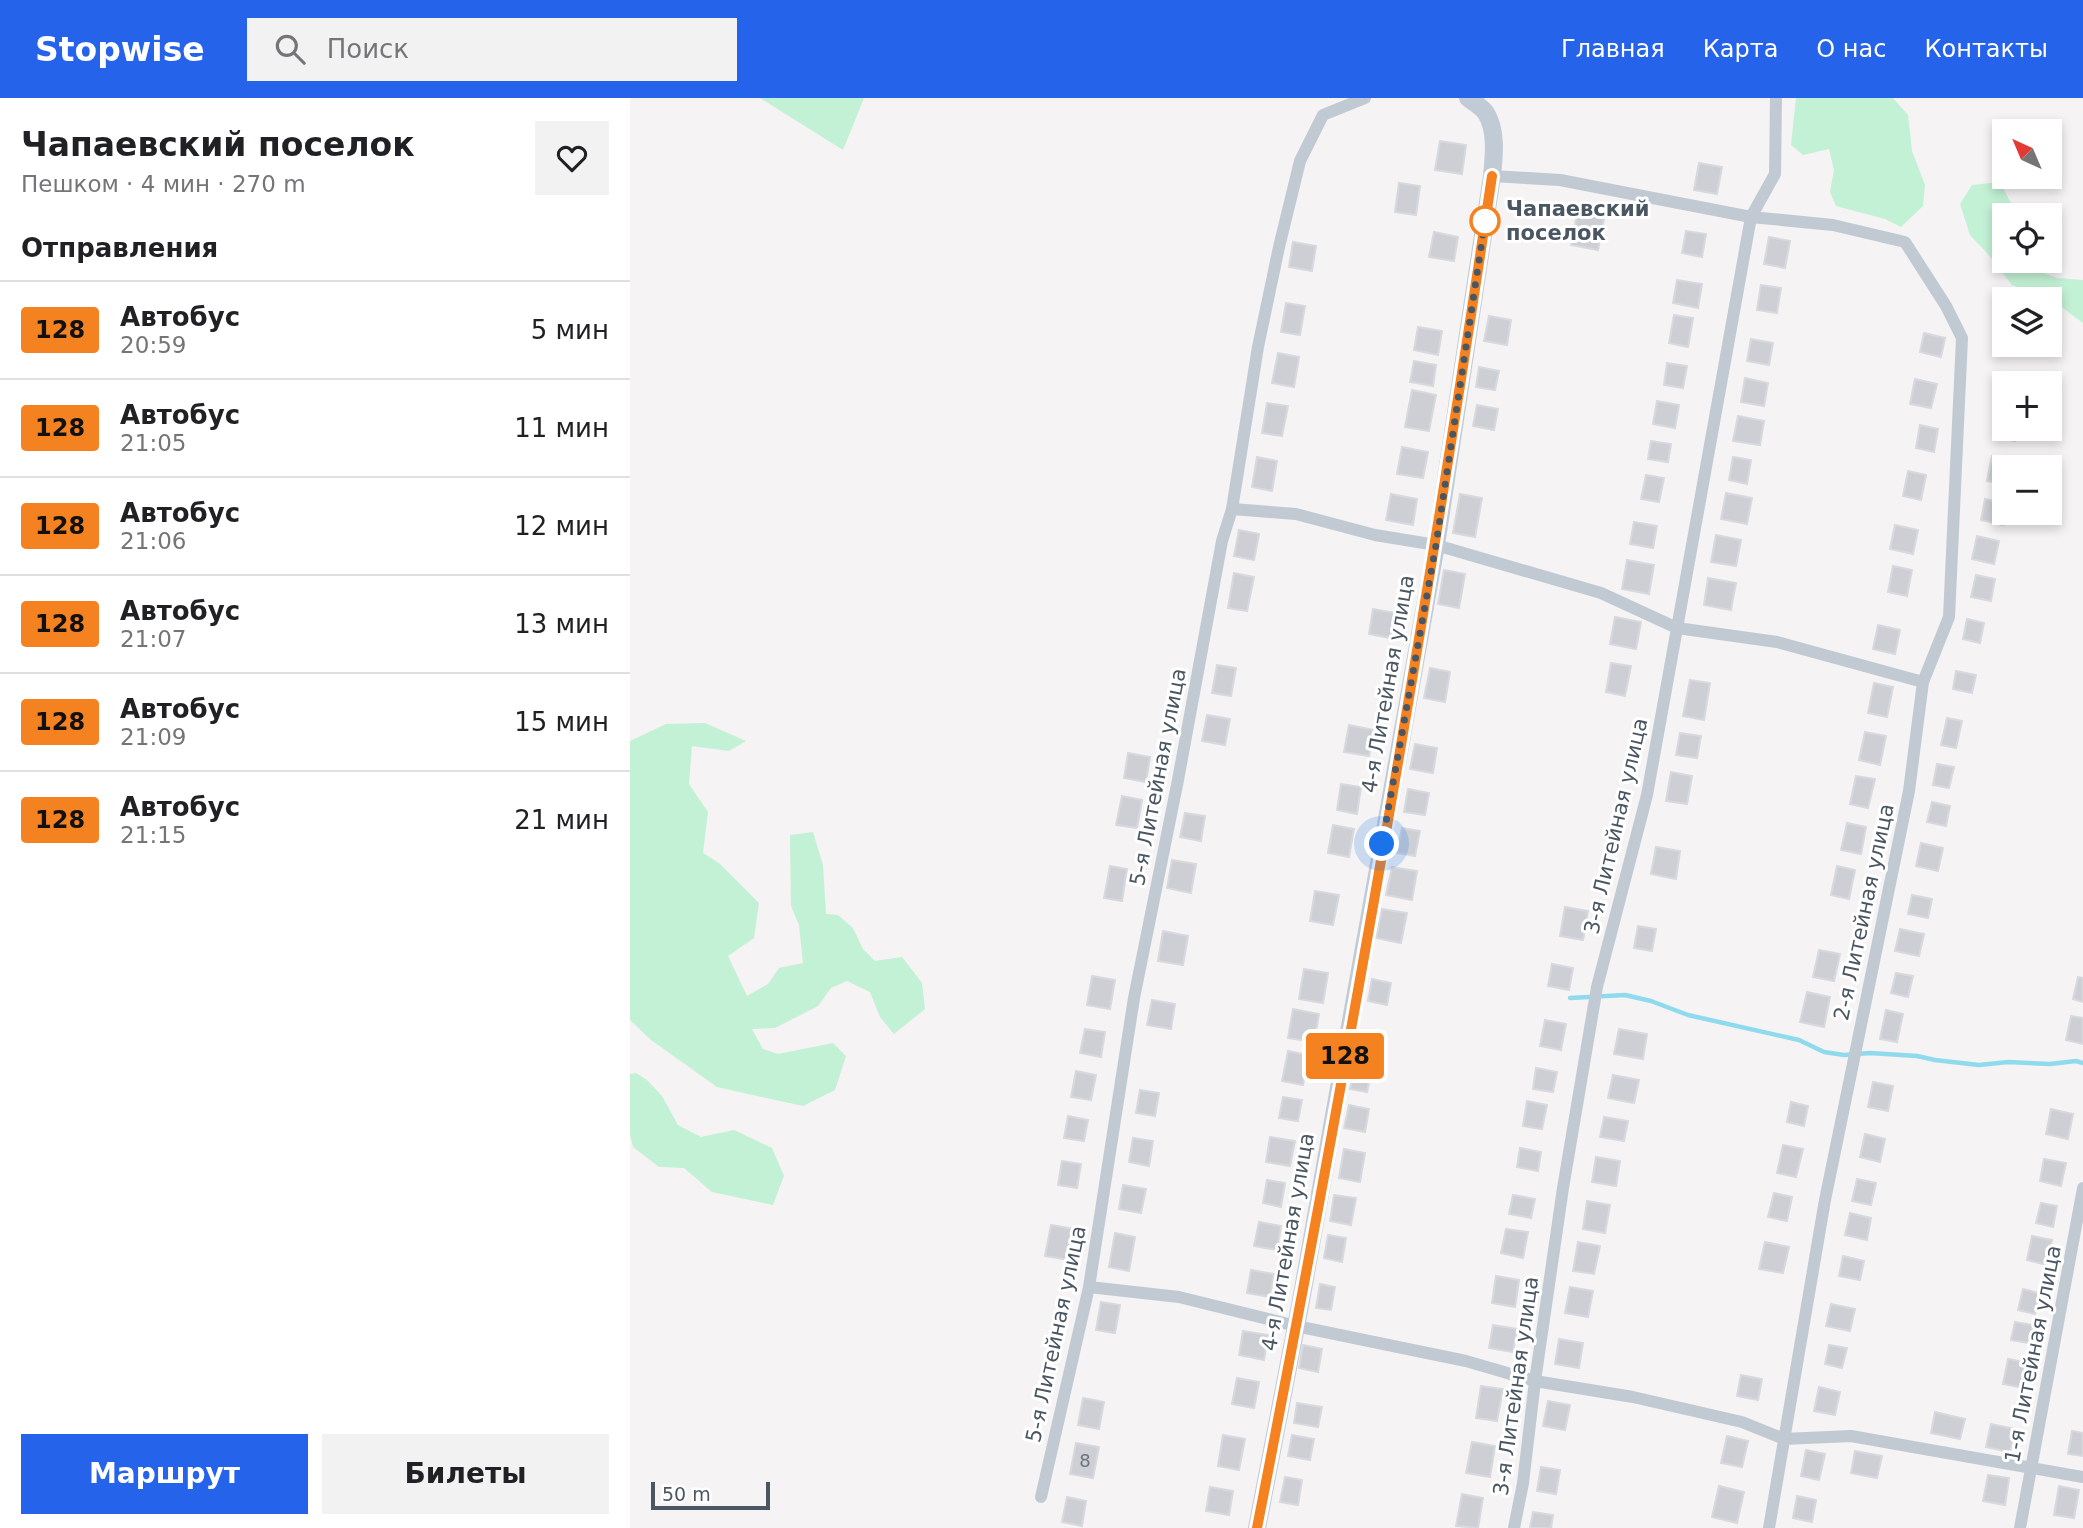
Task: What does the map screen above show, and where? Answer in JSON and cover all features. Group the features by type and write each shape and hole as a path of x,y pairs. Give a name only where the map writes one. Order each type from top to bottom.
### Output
{"street":[{"name":"5-я Литейная улица","path":"1041,1497 1089,1287 1134,998 1222,541 1232,509 1258,347 1300,161 1323,115 1365,98"},
{"name":"4-я Литейная улица","path":"1257,1528 1296,1326 1436,545 1492,176 1492,133 1485,112 1468,98"},
{"name":"3-я Литейная улица","path":"1514,1528 1523,1483 1563,1188 1597,987 1647,795 1751,217 1775,174 1776,98"},
{"name":"2-я Литейная улица","path":"1492,176 1560,180 1751,217 1833,225 1905,242 1947,306 1962,338 1949,617 1923,682 1909,791 1825,1200 1769,1528"},
{"path":"1232,509 1296,514 1375,535 1436,545 1601,593 1677,628 1777,642 1923,682"},
{"name":"1-я Литейная улица","path":"2020,1528 2083,1188"},
{"path":"1089,1287 1179,1297 1296,1326 1466,1361 1535,1381 1633,1396 1742,1422 1784,1439 1851,1436 2083,1477"}],"green space":[{"path":"760,98 864,98 843,150"},
{"path":"1796,98 1893,98 1908,115 1912,151 1925,185 1923,206 1901,227 1885,219 1836,206 1830,192 1834,170 1829,149 1803,155 1791,145"},
{"path":"1992,183 1992,189 2004,189 2011,203 1992,203 1992,259 1970,235 1960,204 1972,185"},
{"path":"2003,273 2044,273 2057,278 2083,280 2083,323 2062,307 2062,287 2012,285"},
{"path":"705,723 746,741 729,751 692,746 689,784 708,812 703,853 719,863 759,903 754,938 728,956 747,996 768,984 779,968 803,963 799,925 791,906 790,835 813,832 823,865 826,914 838,915 853,928 863,949 875,961 902,957 922,983 925,1009 894,1034 880,1017 870,992 847,981 831,988 818,1006 775,1028 752,1029 763,1049 778,1054 833,1043 846,1056 835,1090 803,1106 717,1087 651,1040 630,1020 630,741 666,724"},
{"path":"636,1073 662,1096 678,1125 701,1137 734,1130 772,1148 784,1176 773,1205 712,1192 684,1168 659,1167 633,1147 630,1135 630,1074"}],"building":[{"path":"1440,141 1466,145 1462,174 1435,170"},
{"path":"1699,163 1722,167 1717,194 1694,190"},
{"path":"1399,183 1420,186 1416,215 1395,212"},
{"path":"1578,209 1605,213 1598,250 1571,245"},
{"path":"1686,231 1706,234 1702,257 1682,253"},
{"path":"1434,232 1458,237 1454,261 1429,257"},
{"path":"1769,237 1790,241 1785,268 1764,264"},
{"path":"1293,242 1316,246 1312,271 1289,267"},
{"path":"1677,280 1702,284 1698,308 1673,303"},
{"path":"1761,285 1781,288 1777,313 1757,310"},
{"path":"1286,303 1305,306 1300,335 1281,332"},
{"path":"1674,315 1693,318 1688,347 1669,343"},
{"path":"1489,316 1511,320 1507,345 1484,341"},
{"path":"1418,327 1442,331 1438,355 1414,350"},
{"path":"1924,333 1945,338 1941,357 1920,352"},
{"path":"1751,339 1773,343 1769,365 1747,361"},
{"path":"1278,353 1299,357 1294,387 1272,383"},
{"path":"1414,361 1436,365 1433,386 1410,382"},
{"path":"1667,363 1687,366 1683,388 1664,385"},
{"path":"1479,367 1499,371 1495,390 1476,387"},
{"path":"1745,378 1768,383 1764,406 1741,402"},
{"path":"1915,379 1937,384 1931,408 1910,404"},
{"path":"1412,390 1436,395 1429,431 1405,427"},
{"path":"1657,401 1679,405 1675,428 1653,424"},
{"path":"1267,403 1288,406 1282,436 1262,433"},
{"path":"1477,405 1498,409 1494,430 1473,426"},
{"path":"1738,416 1764,421 1760,445 1733,441"},
{"path":"1920,425 1938,429 1934,452 1916,448"},
{"path":"1651,441 1671,444 1668,462 1648,459"},
{"path":"1402,447 1428,452 1423,478 1397,474"},
{"path":"1992,456 1992,482 1987,481"},
{"path":"1257,457 1277,461 1272,491 1252,487"},
{"path":"1733,457 1751,460 1747,484 1729,480"},
{"path":"1908,471 1926,475 1921,500 1903,496"},
{"path":"1646,475 1664,478 1659,502 1641,499"},
{"path":"1726,493 1752,498 1747,524 1721,519"},
{"path":"1391,494 1417,499 1413,525 1386,520"},
{"path":"1460,494 1482,498 1475,537 1453,533"},
{"path":"1985,499 1992,500 1992,522 1981,520"},
{"path":"1634,522 1657,526 1653,548 1630,544"},
{"path":"1895,525 1918,530 1913,554 1890,549"},
{"path":"1239,530 1259,534 1254,560 1234,556"},
{"path":"1716,535 1741,540 1736,566 1711,562"},
{"path":"1977,536 1999,541 1994,564 1972,559"},
{"path":"1627,560 1654,565 1649,594 1622,589"},
{"path":"1893,566 1912,570 1907,596 1888,592"},
{"path":"1444,570 1465,574 1459,608 1438,604"},
{"path":"1234,573 1254,577 1247,611 1228,608"},
{"path":"1976,575 1995,579 1991,601 1971,597"},
{"path":"1708,578 1736,583 1731,610 1704,605"},
{"path":"1373,609 1395,613 1390,638 1369,634"},
{"path":"1615,617 1641,622 1636,649 1610,644"},
{"path":"1967,619 1984,623 1980,643 1963,639"},
{"path":"1878,625 1900,630 1895,654 1873,649"},
{"path":"1611,663 1631,666 1625,696 1606,692"},
{"path":"1217,665 1236,668 1231,696 1212,693"},
{"path":"1430,668 1450,672 1445,702 1424,698"},
{"path":"1956,671 1976,675 1972,693 1953,689"},
{"path":"1690,680 1710,683 1704,720 1683,716"},
{"path":"1874,683 1893,687 1887,717 1868,713"},
{"path":"1207,715 1230,719 1225,745 1202,741"},
{"path":"1947,718 1962,721 1956,748 1941,745"},
{"path":"1349,725 1374,730 1369,756 1344,752"},
{"path":"1865,732 1886,736 1880,765 1859,760"},
{"path":"1680,733 1701,736 1697,758 1676,755"},
{"path":"1415,744 1437,748 1433,773 1410,769"},
{"path":"1128,753 1150,757 1146,782 1124,778"},
{"path":"1937,764 1954,767 1949,788 1933,785"},
{"path":"1671,772 1692,776 1687,804 1666,801"},
{"path":"1856,776 1875,779 1868,808 1850,804"},
{"path":"1341,784 1361,787 1357,814 1337,810"},
{"path":"1408,789 1429,793 1425,815 1404,812"},
{"path":"1122,796 1142,800 1137,828 1116,825"},
{"path":"1932,802 1950,806 1946,826 1927,822"},
{"path":"1185,813 1205,816 1201,841 1180,837"},
{"path":"1847,823 1866,827 1861,854 1841,850"},
{"path":"1333,825 1354,829 1349,857 1328,853"},
{"path":"1402,828 1420,831 1415,856 1397,853"},
{"path":"1921,843 1943,848 1938,871 1916,866"},
{"path":"1656,847 1680,851 1676,879 1651,874"},
{"path":"1172,860 1196,864 1191,893 1167,888"},
{"path":"1110,866 1127,869 1122,901 1104,898"},
{"path":"1837,866 1855,870 1849,899 1831,895"},
{"path":"1392,867 1417,871 1412,900 1386,895"},
{"path":"1315,891 1339,895 1333,925 1310,921"},
{"path":"1912,895 1932,899 1928,918 1908,914"},
{"path":"1565,907 1588,911 1583,940 1560,936"},
{"path":"1382,909 1407,913 1401,943 1376,938"},
{"path":"1638,926 1656,929 1652,951 1634,948"},
{"path":"1900,929 1924,934 1919,956 1895,951"},
{"path":"1163,931 1188,936 1183,965 1158,961"},
{"path":"1819,950 1840,954 1834,981 1813,977"},
{"path":"1552,964 1573,968 1569,990 1548,986"},
{"path":"1304,969 1328,973 1323,1003 1299,999"},
{"path":"1896,973 1913,976 1908,997 1891,993"},
{"path":"1092,976 1115,980 1110,1009 1087,1005"},
{"path":"2078,977 2083,978 2083,1002 2073,999"},
{"path":"1372,979 1391,983 1387,1005 1368,1001"},
{"path":"1807,992 1830,997 1824,1027 1800,1022"},
{"path":"1152,1000 1175,1004 1171,1029 1147,1025"},
{"path":"1293,1009 1319,1014 1314,1042 1288,1038"},
{"path":"1886,1010 1903,1014 1897,1042 1880,1039"},
{"path":"2071,1016 2083,1018 2083,1044 2066,1040"},
{"path":"1545,1020 1566,1024 1561,1050 1540,1046"},
{"path":"1085,1029 1105,1032 1101,1057 1080,1053"},
{"path":"1619,1029 1647,1034 1643,1059 1614,1054"},
{"path":"1365,1031 1382,1034 1378,1057 1361,1054"},
{"path":"1288,1051 1308,1055 1303,1085 1282,1081"},
{"path":"1355,1065 1372,1068 1367,1092 1350,1089"},
{"path":"1536,1068 1557,1072 1553,1092 1533,1089"},
{"path":"1076,1071 1096,1075 1091,1100 1071,1097"},
{"path":"1613,1075 1639,1080 1634,1103 1608,1098"},
{"path":"1873,1082 1893,1086 1888,1111 1868,1107"},
{"path":"1140,1090 1159,1093 1155,1116 1136,1113"},
{"path":"1283,1097 1302,1100 1298,1121 1279,1118"},
{"path":"1527,1101 1547,1105 1542,1129 1523,1126"},
{"path":"1791,1102 1808,1106 1804,1126 1787,1122"},
{"path":"1349,1105 1369,1109 1365,1132 1344,1128"},
{"path":"2051,1109 2073,1114 2068,1139 2046,1134"},
{"path":"1068,1116 1088,1120 1084,1141 1064,1138"},
{"path":"1604,1117 1628,1121 1624,1141 1600,1137"},
{"path":"1865,1134 1885,1139 1880,1162 1860,1157"},
{"path":"1270,1137 1295,1141 1290,1166 1266,1162"},
{"path":"1133,1138 1153,1141 1149,1166 1129,1162"},
{"path":"1783,1145 1803,1149 1796,1177 1777,1173"},
{"path":"1520,1148 1541,1152 1538,1171 1517,1167"},
{"path":"1344,1149 1365,1153 1360,1182 1339,1178"},
{"path":"1596,1157 1620,1161 1616,1186 1592,1182"},
{"path":"2044,1159 2066,1163 2061,1186 2040,1181"},
{"path":"1062,1161 1081,1164 1077,1188 1058,1185"},
{"path":"1857,1179 1876,1183 1871,1205 1852,1201"},
{"path":"1267,1180 1285,1183 1281,1207 1263,1203"},
{"path":"1123,1185 1146,1189 1141,1213 1119,1209"},
{"path":"1774,1193 1792,1197 1787,1221 1768,1217"},
{"path":"1334,1195 1356,1198 1351,1225 1330,1221"},
{"path":"1513,1195 1535,1199 1531,1218 1509,1214"},
{"path":"1587,1201 1610,1205 1605,1233 1583,1229"},
{"path":"2041,1203 2057,1206 2053,1227 2036,1223"},
{"path":"1850,1213 1871,1218 1867,1240 1845,1235"},
{"path":"1259,1222 1281,1226 1277,1250 1254,1246"},
{"path":"1051,1225 1075,1229 1069,1260 1045,1256"},
{"path":"1506,1229 1528,1232 1523,1258 1501,1253"},
{"path":"1115,1233 1135,1237 1129,1271 1109,1267"},
{"path":"1328,1235 1346,1238 1342,1262 1324,1258"},
{"path":"2032,1236 2052,1240 2047,1265 2027,1260"},
{"path":"1578,1242 1600,1246 1594,1274 1573,1271"},
{"path":"1765,1242 1789,1247 1783,1273 1759,1269"},
{"path":"1843,1256 1864,1261 1860,1280 1839,1276"},
{"path":"1251,1270 1274,1274 1270,1297 1247,1293"},
{"path":"1496,1276 1519,1280 1515,1307 1492,1303"},
{"path":"1320,1284 1335,1287 1331,1310 1316,1308"},
{"path":"1570,1287 1593,1291 1588,1317 1565,1313"},
{"path":"2023,1289 2039,1293 2035,1314 2018,1310"},
{"path":"1101,1302 1120,1305 1115,1333 1096,1330"},
{"path":"1831,1304 1855,1309 1850,1331 1826,1326"},
{"path":"2015,1322 2033,1325 2029,1343 2011,1340"},
{"path":"1493,1325 1517,1329 1513,1352 1489,1348"},
{"path":"1243,1331 1268,1335 1264,1360 1239,1355"},
{"path":"1559,1339 1583,1343 1579,1368 1555,1364"},
{"path":"1303,1345 1322,1349 1318,1372 1299,1368"},
{"path":"1829,1345 1847,1348 1842,1368 1825,1364"},
{"path":"2008,1359 2030,1363 2024,1388 2003,1384"},
{"path":"1741,1375 1762,1379 1758,1400 1737,1396"},
{"path":"1237,1378 1259,1382 1254,1408 1232,1404"},
{"path":"1481,1386 1503,1389 1497,1421 1476,1418"},
{"path":"1819,1387 1840,1392 1835,1415 1814,1411"},
{"path":"1083,1398 1104,1402 1099,1429 1078,1425"},
{"path":"1548,1401 1570,1405 1565,1430 1543,1426"},
{"path":"1297,1403 1322,1407 1318,1427 1294,1423"},
{"path":"1935,1412 1965,1419 1960,1439 1931,1433"},
{"path":"1991,1424 2015,1429 2010,1452 1986,1447"},
{"path":"2072,1431 2083,1433 2083,1456 2068,1454"},
{"path":"1223,1435 1245,1439 1239,1470 1218,1466"},
{"path":"1292,1435 1314,1439 1310,1460 1288,1456"},
{"path":"1727,1436 1748,1441 1742,1467 1721,1463"},
{"path":"1472,1442 1495,1446 1490,1477 1466,1473"},
{"path":"1076,1443 1099,1447 1093,1478 1070,1474"},
{"path":"1806,1450 1825,1454 1819,1480 1801,1476"},
{"path":"1855,1451 1882,1456 1877,1478 1851,1473"},
{"path":"1541,1467 1560,1470 1556,1494 1537,1491"},
{"path":"1988,1475 2009,1478 2005,1505 1983,1501"},
{"path":"1285,1477 1302,1480 1298,1505 1280,1502"},
{"path":"1719,1486 1744,1492 1737,1523 1712,1517"},
{"path":"2059,1486 2079,1490 2074,1518 2054,1515"},
{"path":"1210,1487 1233,1491 1229,1515 1206,1511"},
{"path":"1462,1494 1483,1498 1478,1528 1456,1526"},
{"path":"1797,1496 1816,1500 1812,1522 1793,1518"},
{"path":"1067,1497 1086,1501 1082,1526 1062,1522"},
{"path":"1533,1512 1553,1515 1551,1528 1530,1528"}],"waterway":[{"path":"1570,998 1625,995 1651,1001 1688,1015 1799,1040 1824,1052 1844,1055 1870,1053 1917,1056 1979,1065 2008,1062 2083,1063"}],"bus line":[{"name":"128","path":"1257,1528 1300,1306 1436,545 1492,176"}],"place":[{"name":"Чапаевский поселок","path":"1485,221"}],"route":[{"path":"1382,844 1436,545 1485,221"}]}
